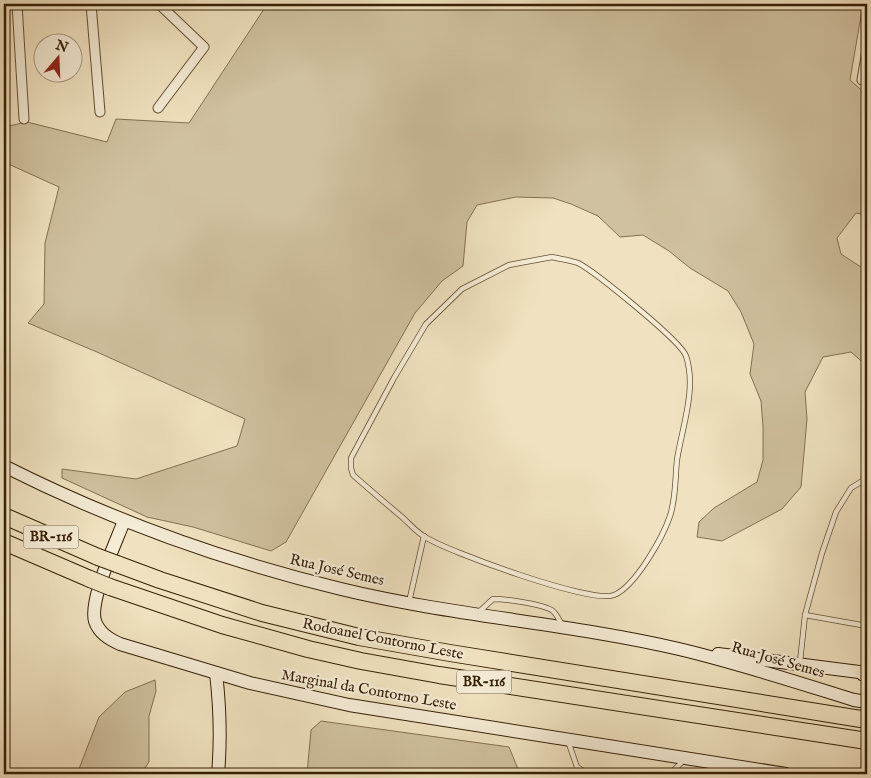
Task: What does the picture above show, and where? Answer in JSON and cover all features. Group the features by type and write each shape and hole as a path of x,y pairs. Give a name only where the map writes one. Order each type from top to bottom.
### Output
{"highway":[{"name":"Rodoanel Contorno Leste","path":"4,516 98,557 169,583 262,612 359,637 450,654 867,720"},
{"name":"Rodoanel Contorno Leste","path":"4,542 110,587 232,627 308,649 360,661 439,676 867,741"}],"main road":[{"name":"Rua José Semes","path":"4,466 124,521 200,549 277,573 344,590 409,603 565,628 679,649 866,674"},
{"name":"Marginal da Contorno Leste","path":"124,521 96,596 94,613 95,622 104,636 120,644 282,691 349,705 783,774"},
{"name":"Rua José Semes","path":"679,649 854,700 867,702"},
{"path":"216,673 220,725 218,774"}],"street":[{"path":"17,4 24,119"},
{"path":"90,4 100,112"},
{"path":"158,108 204,47 159,4"},
{"path":"865,81 867,50"}],"lane":[{"path":"552,257 576,262 596,275 658,326 685,354 690,374 690,389 677,463 676,491 670,517 646,563 624,589 614,595 604,597 559,588 461,554 424,536 353,476 351,458 394,378 426,324 462,289 510,265 552,257"},
{"path":"800,664 805,615 822,552 836,512 851,488 867,480"},
{"path":"409,603 424,536"},
{"path":"477,614 493,599 505,599 545,607 553,612 565,628"},
{"path":"805,615 867,626"},
{"path":"568,740 577,767 588,774"},
{"path":"670,774 686,758"}],"shaded area":[{"path":"264,4 863,4 850,80 867,95 867,215 856,213 837,238 841,254 867,271 867,366 851,352 823,357 805,392 807,419 801,487 782,509 722,541 697,537 699,522 714,508 757,482 763,460 761,401 750,374 754,344 741,312 728,291 690,268 669,251 643,235 620,237 598,216 553,198 516,197 477,205 467,222 463,266 442,281 415,313 286,542 271,551 193,527 147,517 62,478 62,469 136,479 237,446 245,419 28,323 44,304 45,243 59,187 4,162 4,127 27,122 107,142 116,119 189,123 266,6"},
{"path":"155,680 156,691 149,716 149,762 141,774 77,774 99,717 125,692"},
{"path":"321,721 509,747 520,774 307,774 311,730"}]}
